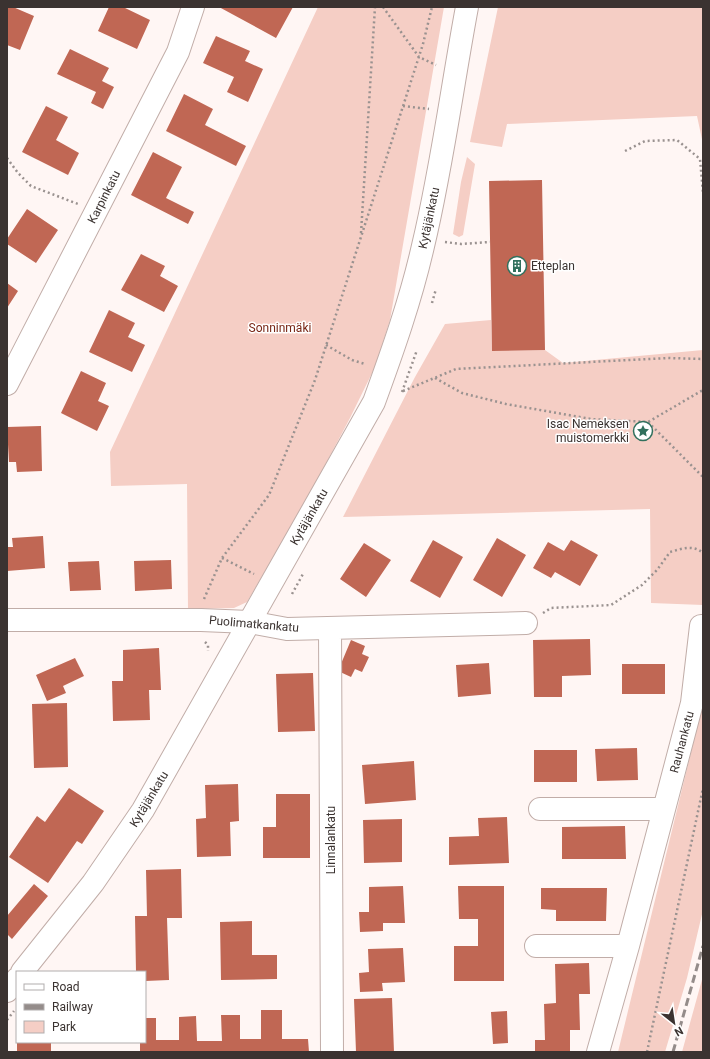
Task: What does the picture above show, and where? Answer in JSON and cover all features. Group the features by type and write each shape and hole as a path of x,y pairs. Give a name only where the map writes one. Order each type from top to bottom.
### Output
{"street":[{"name":"Karpinkatu","path":"7,384 178,52 193,7"},
{"name":"Kytäjänkatu","path":"23,971 63,922 119,848 166,772 374,402 400,332 423,246 444,147 454,74 467,7"},
{"name":"Puolimatkankatu","path":"7,620 200,620 249,622 287,629 526,623"},
{"name":"Rauhankatu","path":"598,1052 628,946 692,703 701,626"},
{"name":"Linnalankatu","path":"330,628 332,1052"},
{"path":"540,809 664,809"},
{"path":"536,946 628,946"},
{"path":"7,991 16,979"}],"path":[{"path":"360,238 375,7"},
{"path":"383,7 419,57 454,74"},
{"path":"200,620 202,605 222,558 269,495 315,380 419,57 432,7"},
{"path":"625,151 646,141 677,140 700,159 703,193"},
{"path":"7,158 18,173 31,186 38,190 71,200 95,212"},
{"path":"445,242 461,244 490,242"},
{"path":"326,345 352,360 386,370"},
{"path":"374,402 456,369 668,358 703,359"},
{"path":"434,378 462,393 506,404 591,420 648,422 703,390"},
{"path":"648,422 703,477"},
{"path":"526,623 552,608 611,605 642,586 657,570 670,552 688,547 700,550 703,553"},
{"path":"647,1052 703,788"},
{"path":"7,1020 16,1009"}],"green space":[{"name":"Sonninmäki","path":"318,7 444,7 390,320 375,367 350,418 305,503 247,602 234,608 188,609 187,484 111,486 110,452"},
{"path":"498,7 703,7 703,144 697,116 507,124 502,147 470,142"},
{"path":"467,157 475,164 463,235 459,237 453,234 461,182"},
{"path":"491,320 492,351 545,350 563,363 703,350 703,605 651,603 650,509 343,517 415,377 445,324"},
{"path":"703,703 703,910 687,978 665,1052 618,1052"},
{"path":"703,976 703,1052 682,1052"}],"building":[{"path":"7,7 13,7 34,16 20,50 7,45"},
{"path":"109,7 123,7 150,20 137,49 98,31"},
{"path":"219,7 293,7 276,38"},
{"path":"216,36 250,51 245,61 263,69 248,102 227,92 234,77 203,63"},
{"path":"70,49 109,68 102,81 114,87 103,109 91,103 96,92 57,74"},
{"path":"184,94 213,109 205,125 246,146 236,166 166,131"},
{"path":"46,106 68,117 56,140 79,153 68,175 22,152"},
{"path":"153,152 182,167 166,198 194,212 188,224 131,195"},
{"name":"Etteplan","path":"542,180 545,350 492,351 489,181"},
{"path":"27,209 58,230 36,263 7,244 7,239"},
{"path":"141,254 165,266 160,276 178,286 164,312 121,290"},
{"path":"7,283 18,291 7,308"},
{"path":"109,310 135,323 128,337 145,345 132,372 89,352"},
{"path":"81,371 106,383 98,401 109,406 97,431 61,413"},
{"path":"41,426 42,471 17,472 16,462 9,462 7,427"},
{"path":"43,536 45,568 7,571 7,547 13,547 12,538"},
{"path":"497,538 526,555 502,597 473,580"},
{"path":"433,540 463,557 440,598 410,581"},
{"path":"571,540 598,555 580,586 555,572 551,578 533,568 548,542 564,551"},
{"path":"364,543 391,560 366,597 340,579"},
{"path":"171,560 172,589 135,591 134,561"},
{"path":"99,561 101,590 70,591 68,562"},
{"path":"590,639 591,675 562,676 562,697 534,697 533,640"},
{"path":"351,640 365,646 362,654 369,657 362,672 355,669 351,677 338,671"},
{"path":"159,648 161,690 149,690 150,720 113,721 112,681 123,681 123,650"},
{"path":"75,658 84,676 63,686 66,693 47,701 36,675"},
{"path":"489,663 491,694 458,697 456,665"},
{"path":"622,664 665,664 665,694 622,694"},
{"path":"313,673 315,731 278,732 276,674"},
{"path":"67,703 68,767 34,768 32,704"},
{"path":"637,748 638,780 597,781 595,749"},
{"path":"534,750 577,750 577,782 534,782"},
{"path":"414,761 416,800 365,804 362,765"},
{"path":"238,784 239,821 230,822 231,856 197,857 196,819 206,818 205,785"},
{"path":"69,788 104,811 82,844 77,841 48,883 9,857 37,816 45,822"},
{"path":"276,794 310,794 310,858 263,858 263,827 276,827"},
{"path":"507,817 509,863 449,865 449,837 479,836 478,818"},
{"path":"402,819 402,862 364,863 363,820"},
{"path":"625,826 626,859 562,859 562,827"},
{"path":"181,869 182,918 167,918 169,980 146,981 146,971 136,971 135,916 147,916 146,870"},
{"path":"34,884 48,896 12,939 7,934 7,916"},
{"path":"403,886 405,923 383,923 383,931 360,932 359,912 369,912 369,887"},
{"path":"458,886 504,886 504,981 454,981 454,946 478,946 478,919 459,919"},
{"path":"541,888 607,888 606,921 556,921 556,910 541,909"},
{"path":"252,921 252,955 277,955 277,979 221,980 220,922"},
{"path":"403,948 405,982 382,983 383,991 360,992 359,973 369,972 368,949"},
{"path":"589,963 590,994 579,994 580,1030 570,1030 570,1052 535,1052 535,1040 545,1040 544,1004 556,1003 555,964"},
{"path":"392,998 394,1052 356,1052 354,999"},
{"path":"261,1010 282,1010 282,1039 308,1039 309,1052 140,1052 140,1043 146,1043 146,1018 156,1018 156,1040 179,1040 179,1017 196,1016 197,1041 222,1041 221,1015 240,1015 240,1039 261,1039"},
{"path":"507,1011 508,1043 493,1044 491,1012"},
{"path":"17,1043 51,1043 51,1052 17,1052"}],"railway":[{"path":"673,1052 703,946"}],"place":[{"name":"Etteplan","path":"517,266"},
{"name":"Isac Nemeksen muistomerkki","path":"643,431"}]}
